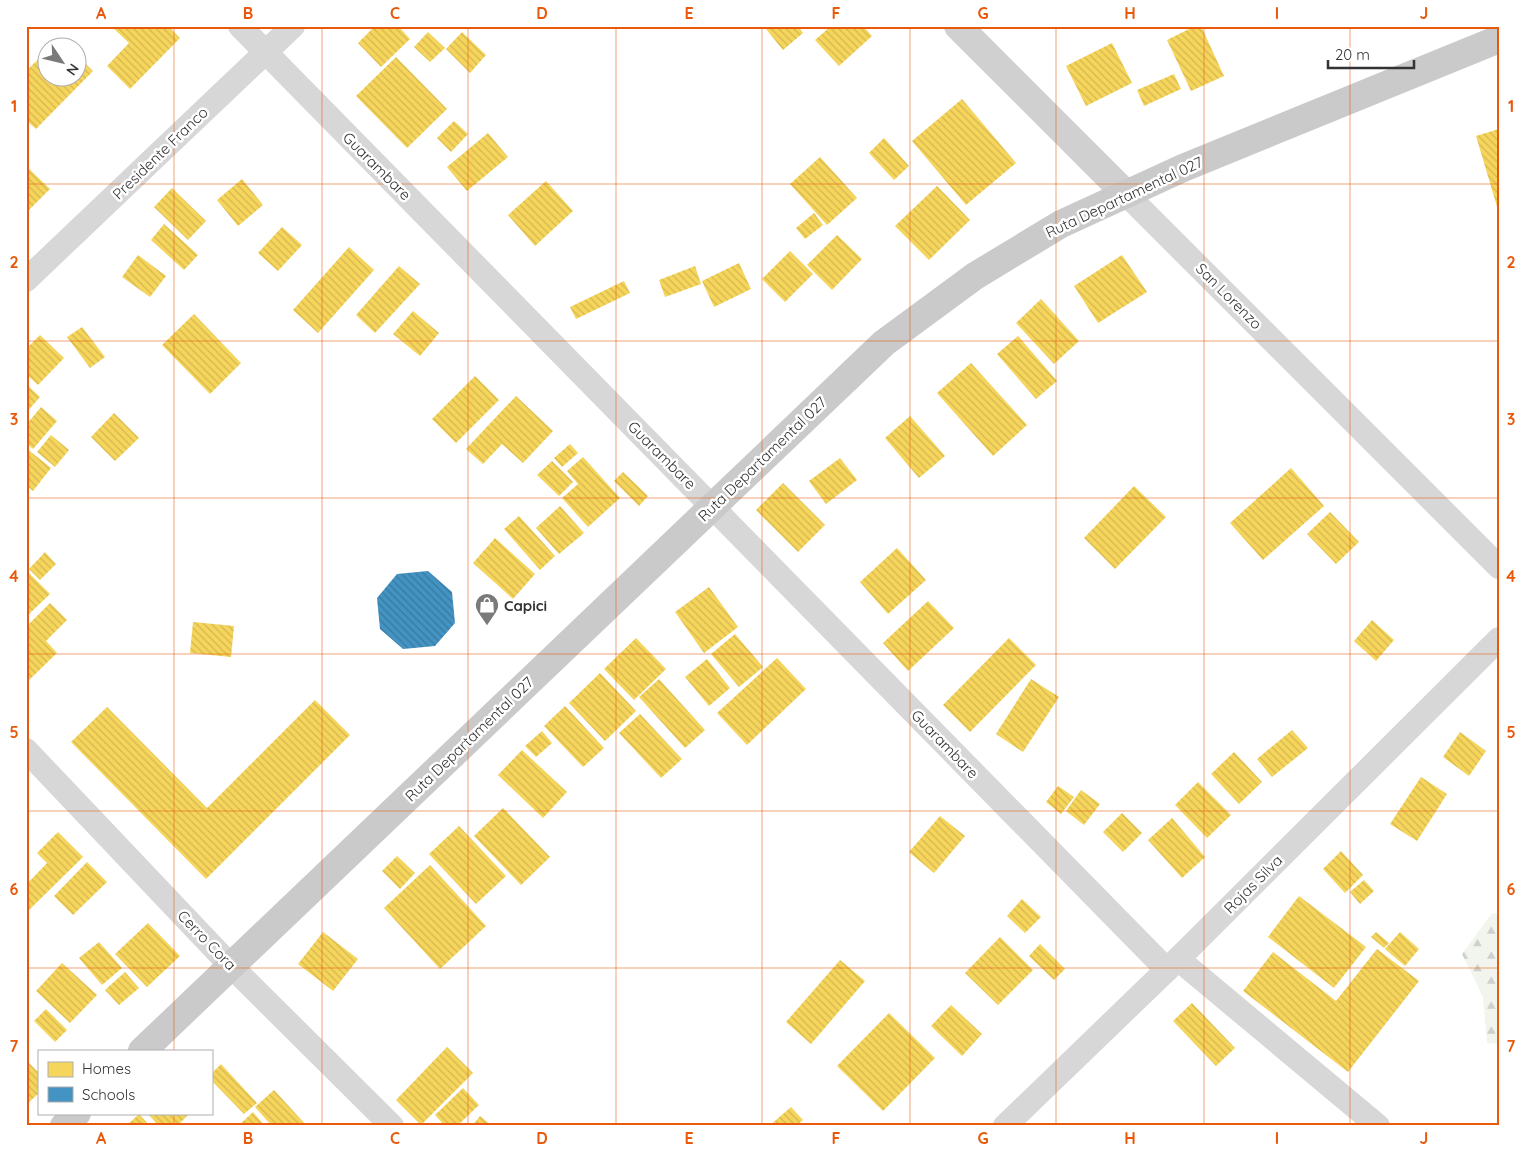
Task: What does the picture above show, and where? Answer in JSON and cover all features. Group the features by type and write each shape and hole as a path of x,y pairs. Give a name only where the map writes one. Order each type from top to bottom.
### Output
{"main road":[{"name":"Ruta Departamental 027","path":"143,1050 884,343 991,267 1061,224 1201,161 1499,39"},
{"path":"64,1126 76,1114"}],"street":[{"name":"Guarambare","path":"240,26 713,507 1172,964 1378,1126"},
{"name":"Presidente Franco","path":"26,280 293,26"},
{"name":"San Lorenzo","path":"958,26 1499,567"},
{"name":"Rojas Silva","path":"1005,1126 1172,964 1499,640"},
{"name":"Cerro Cora","path":"26,750 231,966 392,1126"}],"green space":[{"path":"1492,913 1499,914 1499,1044 1487,1043 1483,997 1462,954"}],"building: Homes":[{"path":"111,26 168,26 180,38 130,89 107,66 129,43"},
{"path":"375,26 398,26 410,39 381,67 358,43"},
{"path":"770,26 798,26 803,33 783,50 766,29"},
{"path":"831,26 863,26 872,36 839,66 815,40"},
{"path":"1195,26 1201,26 1224,76 1191,91 1167,40"},
{"path":"428,32 445,48 430,62 414,47"},
{"path":"462,32 486,55 470,73 446,49"},
{"path":"1112,43 1132,83 1086,106 1066,66"},
{"path":"396,57 447,109 407,148 356,96"},
{"path":"38,60 38,88 76,88 36,129 26,120 26,71"},
{"path":"88,66 93,71 88,76"},
{"path":"1174,74 1181,89 1144,106 1137,90"},
{"path":"962,99 1016,163 966,205 912,141"},
{"path":"454,121 468,134 451,152 437,138"},
{"path":"1499,129 1499,210 1498,210 1476,136"},
{"path":"488,133 508,157 467,191 447,167"},
{"path":"884,138 909,166 894,180 869,153"},
{"path":"820,157 857,198 827,225 790,184"},
{"path":"26,166 50,189 26,213"},
{"path":"242,179 263,205 238,226 217,200"},
{"path":"546,181 573,211 535,246 508,215"},
{"path":"937,186 970,220 929,260 895,226"},
{"path":"172,188 206,221 188,240 154,207"},
{"path":"814,213 823,225 805,239 796,228"},
{"path":"164,224 198,255 184,270 151,240"},
{"path":"282,227 302,245 278,271 258,253"},
{"path":"837,235 862,259 832,290 807,265"},
{"path":"349,247 374,270 318,333 293,310"},
{"path":"790,251 813,274 785,302 762,279"},
{"path":"138,255 166,276 150,297 122,277"},
{"path":"1122,255 1147,292 1098,323 1074,286"},
{"path":"739,263 751,289 714,307 702,281"},
{"path":"399,266 420,284 375,333 356,315"},
{"path":"695,266 701,284 665,297 659,280"},
{"path":"624,281 630,293 576,319 570,307"},
{"path":"1041,299 1079,341 1054,364 1016,323"},
{"path":"413,311 439,333 420,356 393,334"},
{"path":"194,314 241,363 210,394 162,345"},
{"path":"82,327 105,357 90,368 67,337"},
{"path":"40,335 64,358 38,385 26,374 26,349"},
{"path":"1018,336 1057,381 1036,399 997,354"},
{"path":"971,363 1027,425 993,456 937,393"},
{"path":"475,376 499,400 456,443 432,419"},
{"path":"26,384 40,397 26,413"},
{"path":"516,396 553,431 523,463 502,444 483,464 466,449"},
{"path":"41,407 57,421 33,449 26,443 26,425"},
{"path":"114,413 139,438 115,461 91,437"},
{"path":"910,416 945,456 919,478 885,438"},
{"path":"51,435 69,450 55,467 37,452"},
{"path":"570,444 578,453 562,467 554,458"},
{"path":"26,448 51,468 33,491 26,485"},
{"path":"583,457 620,498 588,527 562,498 578,484 567,471"},
{"path":"840,458 857,480 826,504 809,481"},
{"path":"552,461 573,482 559,496 537,475"},
{"path":"1291,468 1324,506 1263,560 1230,523"},
{"path":"623,472 648,496 639,506 614,481"},
{"path":"783,483 825,525 798,552 756,510"},
{"path":"1134,486 1166,517 1115,569 1084,538"},
{"path":"560,506 584,533 559,554 536,528"},
{"path":"1330,512 1359,542 1336,564 1307,534"},
{"path":"519,516 555,556 540,570 504,529"},
{"path":"495,538 535,574 513,599 473,563"},
{"path":"897,548 926,580 888,614 860,582"},
{"path":"45,552 56,564 40,580 29,569"},
{"path":"26,570 50,594 26,617"},
{"path":"709,587 738,627 704,653 675,612"},
{"path":"928,601 954,628 908,671 883,643"},
{"path":"50,603 67,620 46,641 57,653 26,683 26,627"},
{"path":"1372,620 1394,640 1376,661 1354,641"},
{"path":"193,622 234,626 231,657 190,653"},
{"path":"735,634 763,667 739,687 711,654"},
{"path":"636,638 666,669 634,700 604,669"},
{"path":"1009,638 1036,665 970,732 943,705"},
{"path":"777,658 806,689 747,745 717,713"},
{"path":"707,659 730,688 709,706 685,677"},
{"path":"600,673 636,711 605,741 569,703"},
{"path":"659,679 705,730 685,748 639,697"},
{"path":"1031,679 1059,697 1023,752 996,734"},
{"path":"315,700 350,735 206,879 71,742 107,707 207,808"},
{"path":"565,706 604,748 583,767 544,726"},
{"path":"640,714 682,759 661,778 619,733"},
{"path":"1292,730 1308,748 1272,777 1257,759"},
{"path":"542,731 552,743 536,757 525,746"},
{"path":"1460,732 1486,751 1469,776 1443,757"},
{"path":"522,750 567,792 543,818 498,775"},
{"path":"1234,752 1262,782 1239,804 1211,774"},
{"path":"1421,777 1447,794 1417,841 1390,824"},
{"path":"1198,782 1231,815 1207,838 1175,805"},
{"path":"1058,786 1074,797 1061,814 1046,802"},
{"path":"1081,790 1100,804 1084,825 1066,811"},
{"path":"503,808 550,857 521,885 474,836"},
{"path":"1122,813 1142,833 1123,852 1103,832"},
{"path":"940,816 965,836 934,873 909,852"},
{"path":"1172,818 1205,857 1182,878 1148,840"},
{"path":"459,826 506,876 476,904 429,854"},
{"path":"58,832 83,857 26,913 26,885 47,863 37,853"},
{"path":"1341,851 1363,875 1345,893 1323,869"},
{"path":"397,856 415,873 400,889 382,871"},
{"path":"87,862 107,882 73,915 54,896"},
{"path":"430,865 486,926 440,969 384,908"},
{"path":"1364,880 1374,891 1360,904 1350,892"},
{"path":"1299,896 1366,947 1334,988 1268,937"},
{"path":"1022,899 1041,917 1025,933 1007,916"},
{"path":"148,923 180,956 147,987 115,954"},
{"path":"323,932 358,959 333,991 298,964"},
{"path":"1376,932 1389,943 1384,948 1371,937"},
{"path":"1400,932 1419,949 1405,966 1385,949"},
{"path":"1000,937 1033,970 998,1005 965,973"},
{"path":"99,942 122,968 102,985 79,958"},
{"path":"1040,944 1065,969 1054,980 1029,956"},
{"path":"1377,949 1419,981 1348,1072 1243,991 1273,952 1336,1001"},
{"path":"840,960 865,981 811,1044 786,1022"},
{"path":"62,963 97,995 70,1023 36,991"},
{"path":"125,972 139,988 119,1005 105,990"},
{"path":"1192,1003 1235,1048 1216,1066 1173,1021"},
{"path":"951,1005 982,1034 962,1056 931,1026"},
{"path":"46,1009 67,1030 55,1042 34,1021"},
{"path":"889,1013 935,1058 883,1111 837,1066"},
{"path":"447,1047 473,1073 421,1125 396,1100"},
{"path":"26,1060 38,1072 38,1094 26,1105"},
{"path":"221,1064 257,1103 244,1114 212,1081 212,1073"},
{"path":"463,1088 479,1105 457,1126 445,1126 435,1115"},
{"path":"274,1090 307,1126 272,1126 255,1107"},
{"path":"791,1107 803,1120 796,1126 769,1126"},
{"path":"253,1112 265,1126 238,1126"},
{"path":"139,1114 150,1126 126,1126"},
{"path":"148,1114 189,1114 177,1126 159,1126"},
{"path":"480,1116 492,1126 472,1126"}],"building: Schools":[{"path":"428,571 452,592 455,623 435,646 403,649 380,629 377,598 397,574"}],"place":[{"name":"Capici","path":"487,626"}]}
